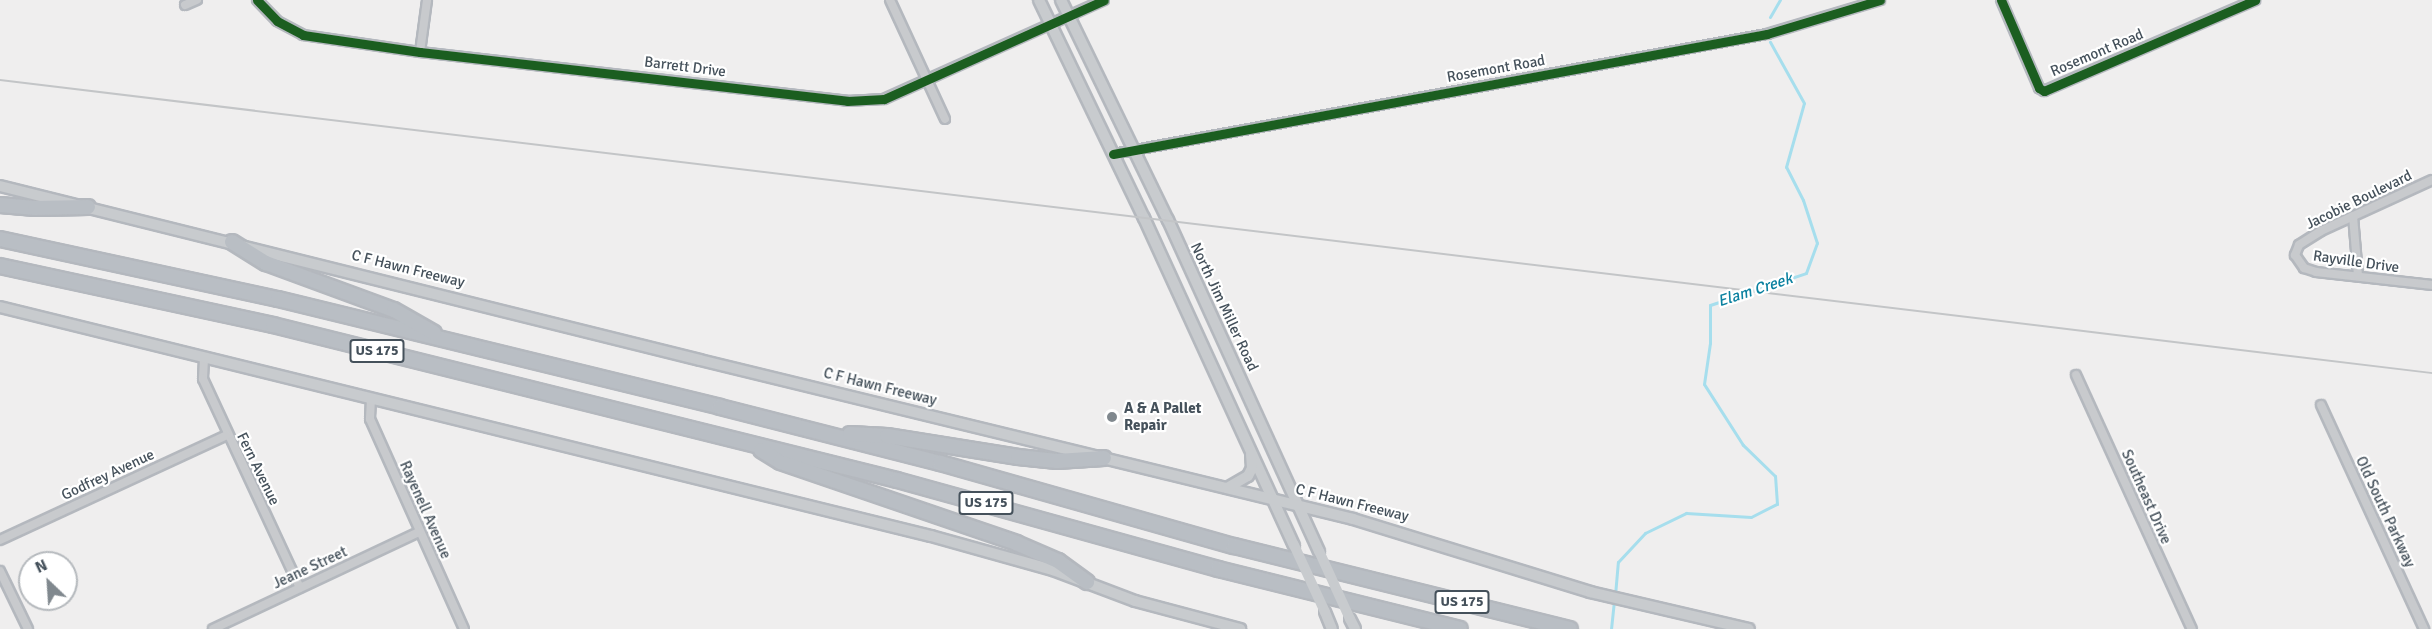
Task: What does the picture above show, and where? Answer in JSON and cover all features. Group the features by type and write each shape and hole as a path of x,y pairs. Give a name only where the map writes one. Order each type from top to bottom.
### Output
{"highway":[{"path":"0,205 35,208 88,207"},
{"name":"US 175","path":"0,239 278,299 821,433 1234,546 1570,629"},
{"path":"232,242 266,263 394,310 452,342"},
{"name":"US 175","path":"0,266 273,325 752,444 1053,521 1218,569 1460,629"},
{"path":"821,433 886,436 1018,457 1057,460 1104,458"},
{"path":"752,444 780,462 1058,561 1087,582"}],"main road":[{"path":"1039,0 1248,440 1332,629"},
{"name":"North Jim Miller Road","path":"1062,0 1132,151 1168,220 1353,624"},
{"name":"C F Hawn Freeway","path":"0,186 700,360 1298,505 1395,530 1590,592 1749,629"},
{"path":"0,307 931,536 1087,582 1135,602 1240,629"},
{"path":"1227,488 1242,481 1252,468 1248,440"}],"street":[{"path":"186,5 197,0"},
{"name":"Barrett Drive","path":"257,0 277,21 303,35 420,52 848,101 884,99 1104,0"},
{"path":"420,52 427,0"},
{"path":"890,0 945,119"},
{"name":"Rosemont Road","path":"1113,154 1757,36 1880,0"},
{"name":"Rosemont Road","path":"2001,0 2039,88 2044,91 2254,0"},
{"name":"Jacobie Boulevard","path":"2299,245 2353,216 2432,180"},
{"path":"2353,216 2358,276"},
{"name":"Rayville Drive","path":"2299,245 2295,255 2304,268 2432,285"},
{"name":"Fern Avenue","path":"204,359 203,379 227,435 300,588"},
{"name":"Southeast Drive","path":"2076,375 2192,629"},
{"name":"Rayenell Avenue","path":"371,399 370,418 464,629"},
{"name":"Old South Parkway","path":"2321,405 2424,629"},
{"name":"Godfrey Avenue","path":"0,540 227,435"},
{"name":"Jeane Street","path":"213,629 419,532"},
{"path":"0,571 28,629"}],"waterway":[{"name":"Elam Creek","path":"1770,17 1780,0"},
{"name":"Elam Creek","path":"1615,595 1618,562 1645,533 1686,513 1751,517 1777,504 1775,476 1743,445 1704,384 1710,343 1710,305 1806,273 1817,243 1803,200 1786,167 1804,103 1770,42"},
{"name":"Elam Creek","path":"1611,629 1614,601"}],"tram line":[{"path":"0,80 2432,373"}],"cycle path":[{"path":"257,0 277,21 303,35 420,52 847,101 884,99 1104,0"},
{"path":"1113,154 1767,34 1880,0"},
{"path":"2001,0 2039,88 2044,91 2255,0"}],"place":[{"name":"A & A Pallet Repair","path":"1112,417"}]}
